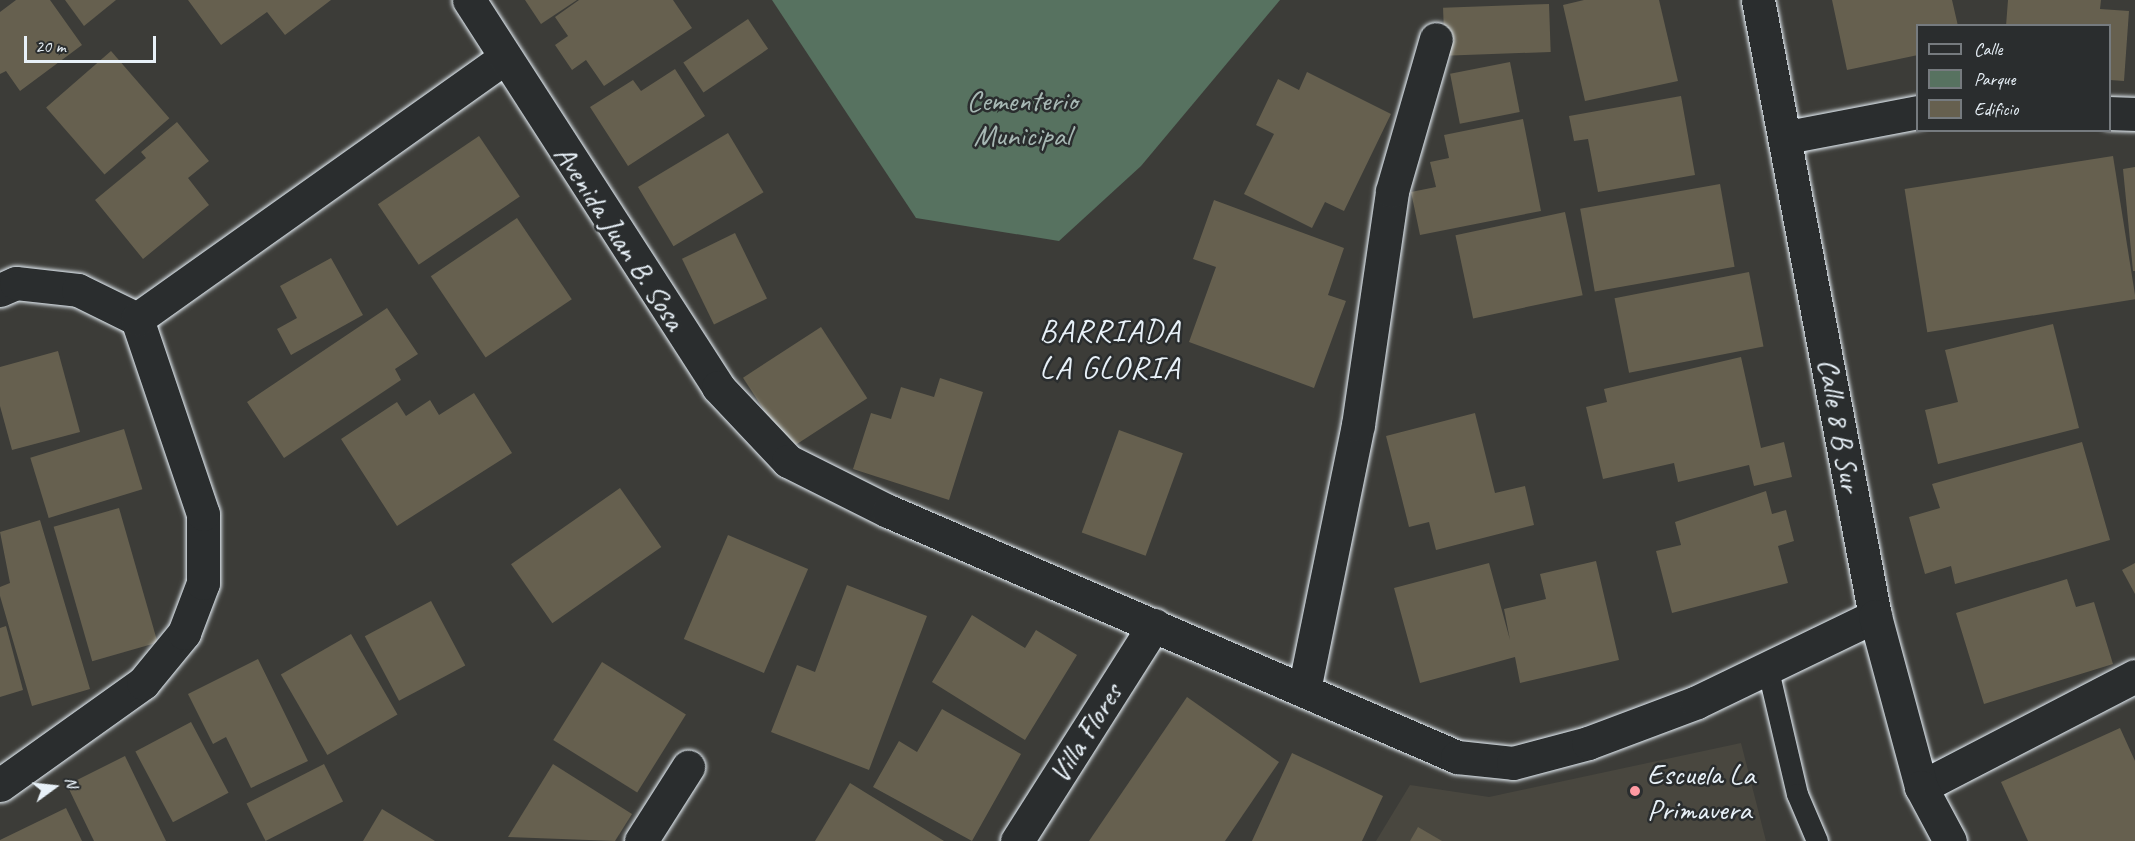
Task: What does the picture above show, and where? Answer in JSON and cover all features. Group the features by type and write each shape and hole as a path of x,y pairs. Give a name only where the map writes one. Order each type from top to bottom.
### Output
{"street":[{"name":"Avenida Juan B. Sosa","path":"469,0 503,59 718,387 788,461 888,511 1154,625"},
{"name":"Calle 8 B Sur","path":"1758,0 1787,136 1875,616 1921,787 1950,841"},
{"path":"1304,690 1358,425 1392,191 1437,39"},
{"path":"137,319 503,59"},
{"path":"1787,136 1916,112"},
{"path":"2111,113 2135,114"},
{"path":"0,290 16,283 78,290 137,319 203,514 203,583 184,633 143,683 0,785"},
{"path":"1154,625 1457,757 1513,763 1588,743 1697,702 1767,666 1875,616"},
{"name":"Villa Flores","path":"1017,841 1154,625"},
{"path":"1921,787 2135,676"},
{"path":"641,841 688,767"}],"lane":[{"path":"1767,666 1797,794 1817,841"}],"shaded area":[{"name":"Escuela La Primavera","path":"1741,743 1766,841 1376,841 1410,785 1489,797"}],"green space":[{"name":"Cementerio Municipal","path":"772,0 1280,0 1141,166 1059,241 916,218"}],"building":[{"path":"16,0 50,0 82,45 20,91 6,71 0,74 0,12"},
{"path":"65,0 116,0 84,26"},
{"path":"188,0 331,0 285,35 267,12 221,45"},
{"path":"525,0 577,0 541,24"},
{"path":"579,0 673,0 692,28 604,86 586,60 572,70 555,45 568,36 555,17"},
{"path":"1584,0 1659,0 1678,81 1585,101 1563,5"},
{"path":"1832,0 1952,0 1958,24 1916,24 1916,55 1847,70"},
{"path":"2008,0 2101,0 2100,9 2129,11 2124,81 2111,80 2111,24 2006,24"},
{"path":"1549,4 1551,52 1445,56 1443,8"},
{"path":"748,19 768,49 703,92 683,63"},
{"path":"111,51 169,118 104,175 46,107"},
{"path":"1510,62 1520,112 1460,124 1450,74"},
{"path":"675,69 705,116 628,166 590,107 633,80 641,91"},
{"path":"1307,72 1391,114 1344,211 1325,202 1312,228 1244,194 1274,134 1256,125 1278,79 1299,90"},
{"path":"1681,96 1695,175 1598,192 1588,139 1574,141 1569,116"},
{"path":"1523,119 1541,211 1420,235 1411,192 1436,187 1430,162 1449,158 1444,135"},
{"path":"177,122 209,161 188,178 209,205 143,259 95,200 146,158 141,152"},
{"path":"728,133 764,192 674,246 638,187"},
{"path":"479,136 520,197 419,265 378,204"},
{"path":"2113,156 2135,299 1927,332 1905,189"},
{"path":"2135,167 2135,271 2133,271 2123,169"},
{"path":"1720,184 1735,267 1595,291 1580,209"},
{"path":"1214,200 1344,248 1328,295 1346,301 1314,388 1189,342 1216,267 1193,259"},
{"path":"1565,212 1583,295 1473,318 1455,235"},
{"path":"517,218 572,299 486,357 431,276"},
{"path":"735,233 767,299 714,324 682,259"},
{"path":"331,258 363,315 291,355 277,329 297,318 280,286"},
{"path":"1749,272 1764,347 1629,373 1615,298"},
{"path":"387,308 418,354 395,369 401,380 284,458 247,402"},
{"path":"2053,324 2079,428 1938,464 1925,410 1958,402 1945,350"},
{"path":"821,327 867,398 789,449 743,378"},
{"path":"58,351 80,432 12,450 0,406 0,367"},
{"path":"1741,357 1761,448 1784,442 1792,477 1754,486 1749,465 1678,482 1674,463 1603,479 1586,407 1607,402 1604,389"},
{"path":"940,378 983,392 949,500 853,469 871,413 891,419 901,387 934,397"},
{"path":"474,393 512,453 397,526 341,439 397,402 406,416 430,400 439,415"},
{"path":"1475,413 1495,493 1525,486 1534,525 1436,550 1429,522 1409,527 1386,436"},
{"path":"124,429 142,489 49,518 30,458"},
{"path":"1119,430 1183,453 1146,556 1082,532"},
{"path":"2082,442 2110,540 1955,584 1951,566 1925,574 1909,517 1940,508 1932,484"},
{"path":"620,488 661,547 552,623 511,564"},
{"path":"1766,491 1772,514 1786,510 1794,541 1778,546 1788,583 1672,613 1656,551 1681,545 1675,522"},
{"path":"119,508 158,643 92,661 54,527"},
{"path":"40,520 90,689 32,706 0,596 0,587 10,583 0,532"},
{"path":"728,535 808,569 764,673 684,639"},
{"path":"1596,561 1619,660 1520,683 1515,657 1420,683 1394,588 1489,563 1510,640 1504,609 1546,599 1540,574"},
{"path":"2135,563 2135,594 2122,570"},
{"path":"2067,579 2076,607 2094,602 2113,664 1984,704 1956,613"},
{"path":"847,585 927,616 869,770 771,732 797,665 815,672"},
{"path":"431,601 465,665 399,701 365,636"},
{"path":"972,615 1025,648 1036,630 1077,655 1025,740 932,682"},
{"path":"6,626 23,690 0,697 0,628"},
{"path":"351,634 398,715 327,755 281,674"},
{"path":"258,659 308,761 251,788 226,737 213,744 188,694"},
{"path":"602,662 686,714 637,792 553,740"},
{"path":"1187,697 1279,762 1225,841 1089,841"},
{"path":"942,709 1021,754 972,841 873,787 899,741 917,752"},
{"path":"191,722 229,793 173,822 135,752"},
{"path":"2120,728 2135,761 2135,841 2028,841 2001,782"},
{"path":"1292,753 1383,796 1362,841 1252,841"},
{"path":"125,756 166,841 94,841 67,785"},
{"path":"324,764 343,801 266,841 246,803"},
{"path":"553,764 632,814 615,841 508,837"},
{"path":"850,783 944,841 815,841"},
{"path":"66,808 82,841 0,841 0,840"},
{"path":"382,809 435,841 363,841"},
{"path":"1418,827 1442,841 1410,841"}],"place":[{"name":"Escuela La Primavera","path":"1635,791"}],"district":[{"name":"BARRIADA LA GLORIA","path":"1110,350"}]}
